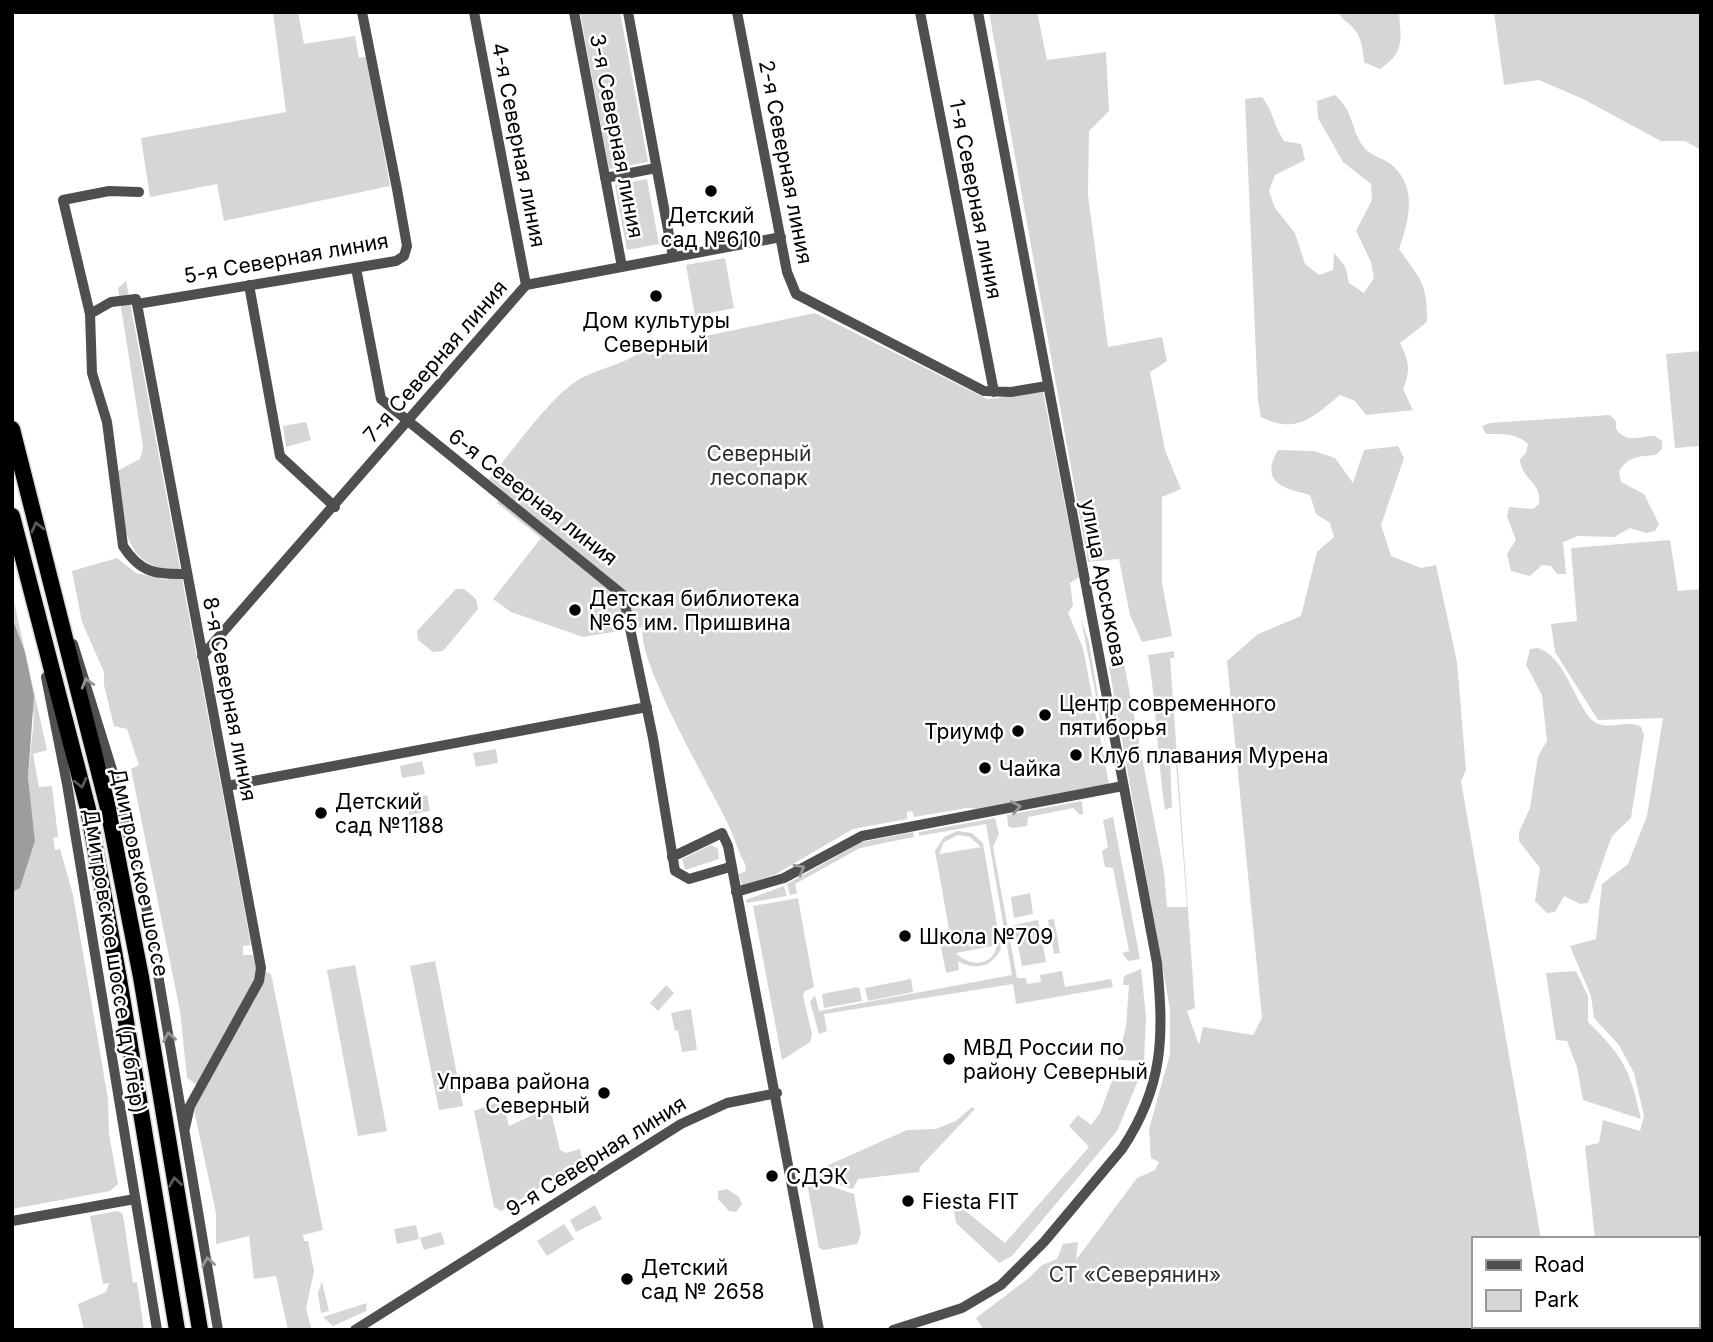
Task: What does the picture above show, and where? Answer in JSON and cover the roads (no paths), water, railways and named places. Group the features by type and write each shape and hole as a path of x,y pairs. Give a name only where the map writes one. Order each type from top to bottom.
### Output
{"highway":[{"name":"Дмитровское шоссе","path":"12,429 107,804 124,885 200,1330"},
{"name":"Дмитровское шоссе","path":"12,516 88,809 166,1253 177,1330"}],"street":[{"name":"5-я Северная линия","path":"90,314 111,302 249,285 396,261 404,256 407,246 362,12"},
{"name":"4-я Северная линия","path":"474,12 526,285"},
{"name":"3-я Северная линия","path":"574,12 622,267"},
{"name":"3-я Северная линия","path":"628,12 673,257"},
{"name":"2-я Северная линия","path":"737,12 790,285 806,301 984,391 1047,386"},
{"name":"1-я Северная линия","path":"920,12 994,392"},
{"name":"улица Арсюкова","path":"893,1330 962,1308 1012,1276 1122,1149 1147,1105 1158,1067 1162,1019 1157,963 978,12"},
{"path":"605,178 656,168"},
{"path":"139,191 109,191 63,200 90,314 92,373 107,422 123,546 133,562 152,573 187,574"},
{"name":"7-я Северная линия","path":"202,656 335,508 526,285 781,237"},
{"name":"6-я Северная линия","path":"356,268 381,398 600,574 622,595 647,707 672,857"},
{"path":"249,285 280,456 335,508"},
{"name":"8-я Северная линия","path":"136,301 261,968 259,981 190,1106 185,1128"},
{"name":"Дмитровское шоссе (дублёр)","path":"54,593 86,678 132,841 175,1070 218,1330"},
{"name":"Дмитровское шоссе (дублёр)","path":"33,598 157,1330"},
{"path":"227,786 647,707"},
{"path":"736,892 784,878 862,836 1123,786"},
{"path":"730,867 683,878 675,871 672,857 722,832 728,846 730,867 777,1093 819,1330"},
{"path":"175,1070 186,1084 200,1088"},
{"name":"9-я Северная линия","path":"355,1330 681,1124 727,1103 777,1093"},
{"path":"12,1221 135,1199"}],"place":[{"name":"Детский сад №610","path":"711,191"},
{"name":"Дом культуры Северный","path":"656,296"},
{"name":"Детская библиотека №65 им. Пришвина","path":"575,610"},
{"name":"Центр современного пятиборья","path":"1045,715"},
{"name":"Триумф","path":"1018,731"},
{"name":"Клуб плавания Мурена","path":"1076,755"},
{"name":"Чайка","path":"985,768"},
{"name":"Детский сад №1188","path":"321,813"},
{"name":"Школа №709","path":"905,936"},
{"name":"МВД России по району Северный","path":"949,1059"},
{"name":"Управа района Северный","path":"604,1093"},
{"name":"СДЭК","path":"772,1176"},
{"name":"Fiesta FIT","path":"908,1201"},
{"name":"Детский сад № 2658","path":"627,1279"}],"park label":[{"name":"Северный лесопарк","path":"759,465"},
{"name":"СТ «Северянин»","path":"1135,1274"}]}
